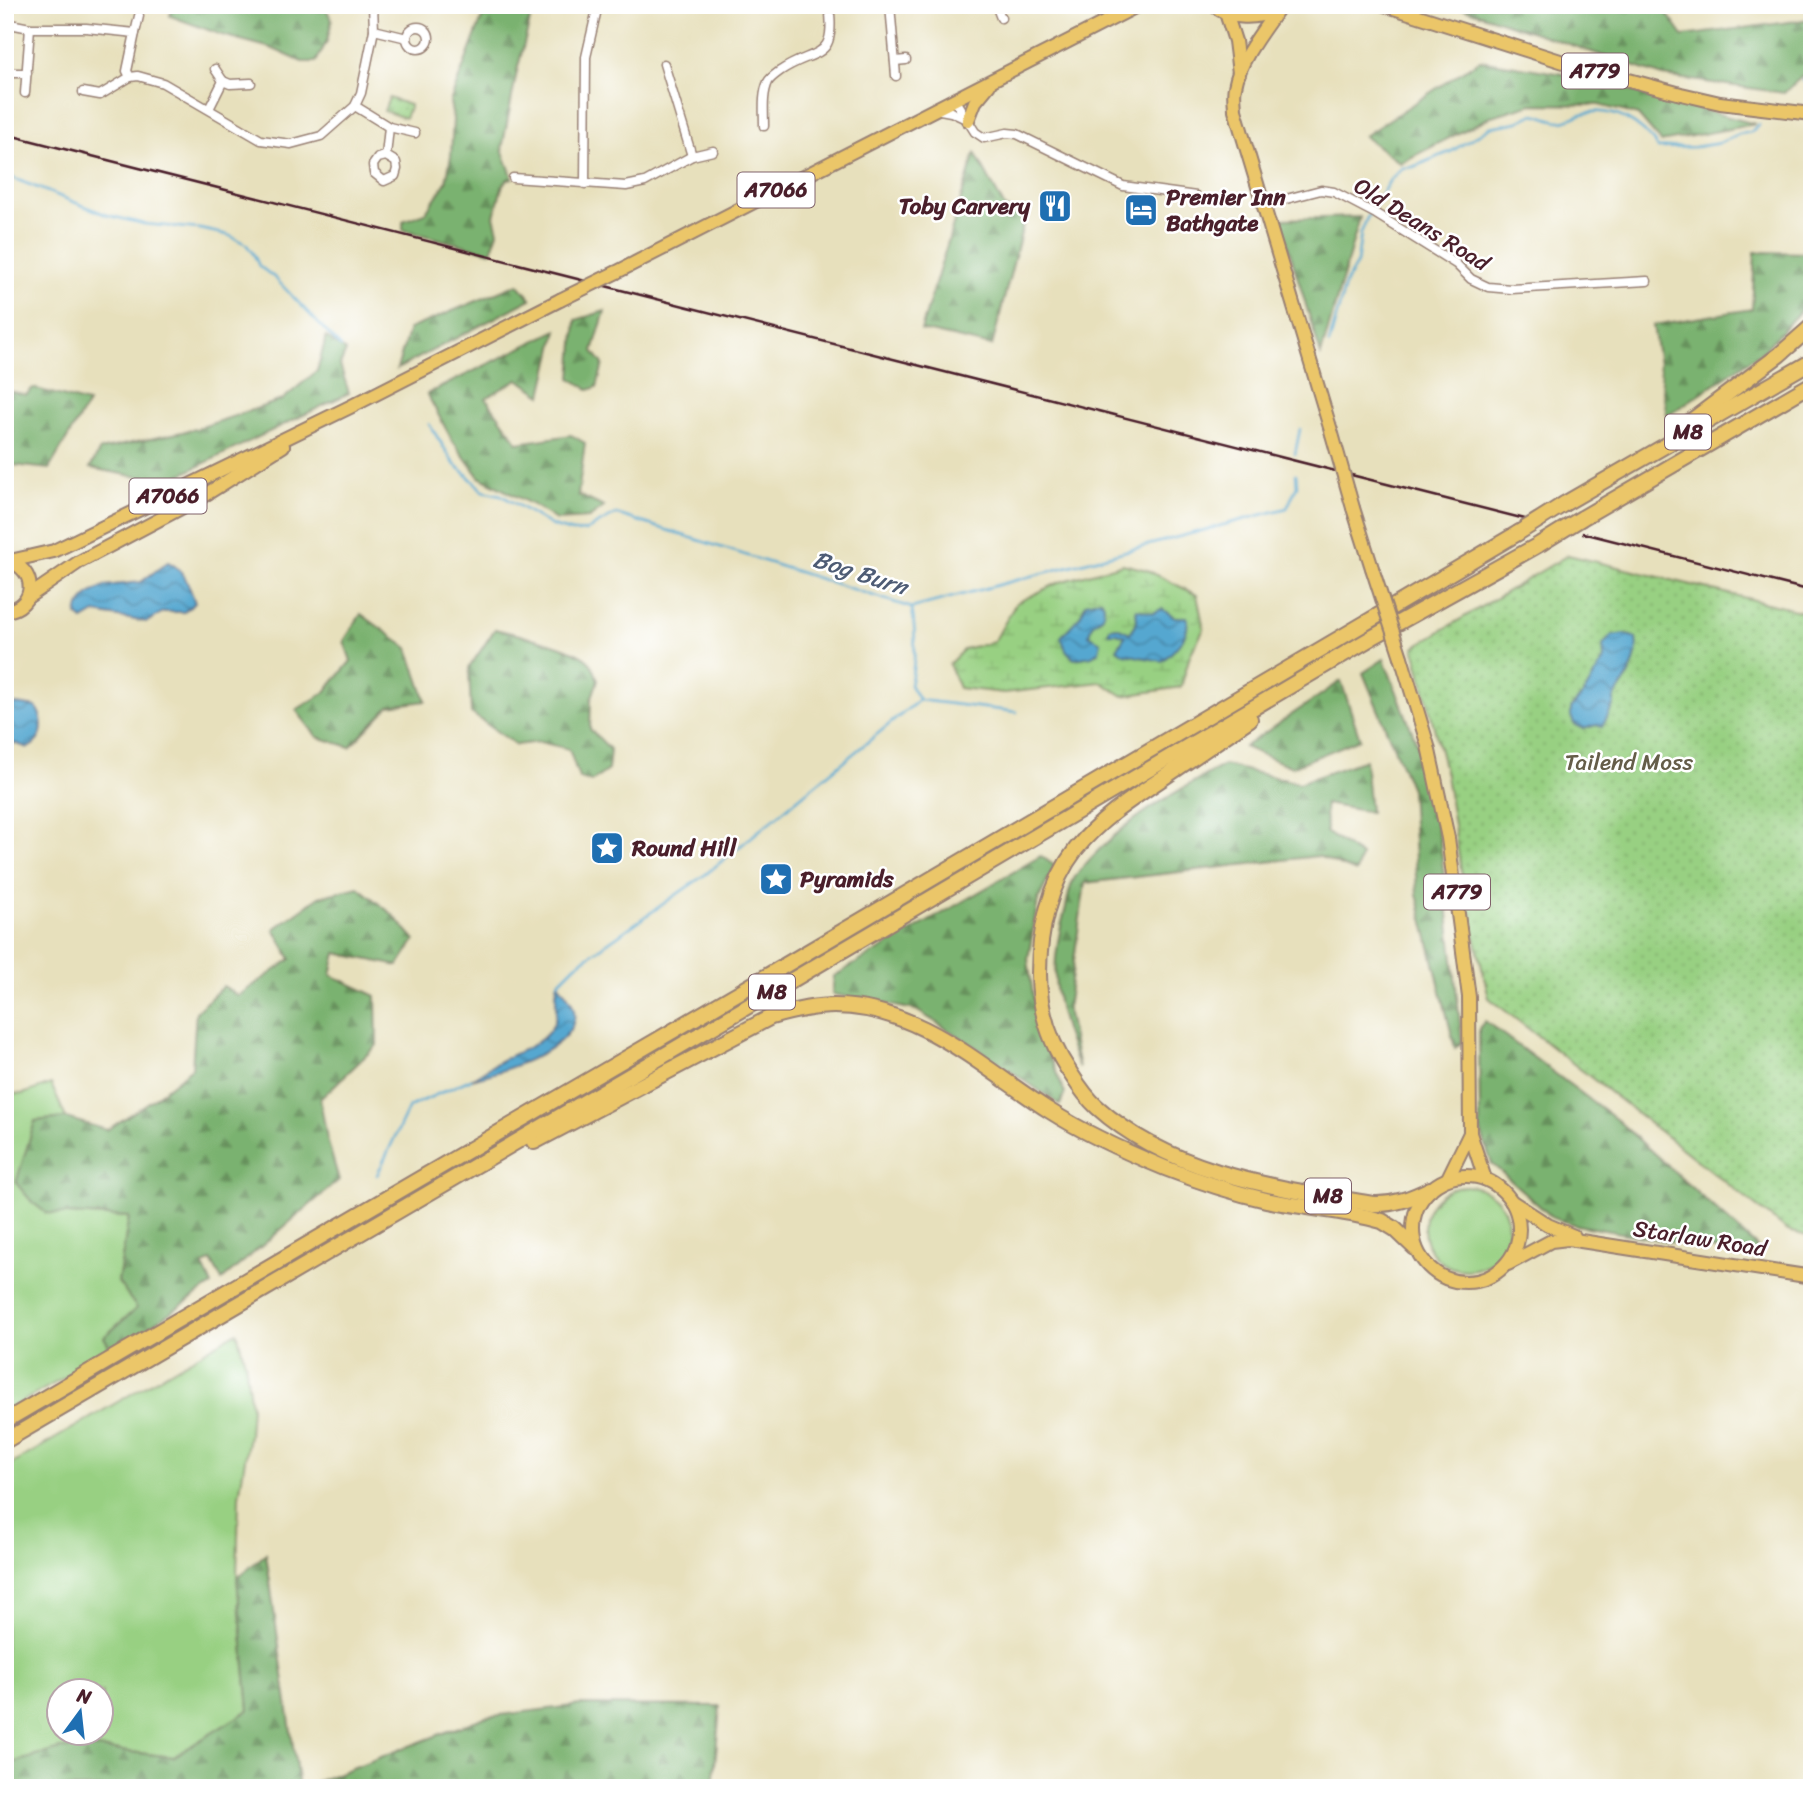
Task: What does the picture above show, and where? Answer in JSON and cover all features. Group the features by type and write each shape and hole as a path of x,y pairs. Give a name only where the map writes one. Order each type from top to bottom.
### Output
{"highway":[{"name":"M8","path":"1643,458 1779,355 1812,326"},
{"name":"M8","path":"5,1421 719,1005 1564,504 1812,361"},
{"name":"M8","path":"5,1441 1373,636 1540,544 1812,384"},
{"name":"M8","path":"1373,636 1114,811 1094,830 1074,851 1051,900 1041,941 1039,986 1042,1011 1057,1054 1095,1106 1128,1132 1160,1149 1224,1174 1373,1204 1387,1205 1430,1189"},
{"name":"M8","path":"240,1304 754,1024 805,1008 834,1006 864,1009 915,1023 940,1036 1052,1112 1129,1153 1200,1182 1242,1194 1381,1222 1395,1229 1415,1248"}],"main road":[{"name":"A7066","path":"7,561 54,551 322,421 1139,5"},
{"name":"A779","path":"1384,5 1573,65 1681,94 1720,103 1812,114"},
{"name":"A779","path":"1281,7 1258,39 1239,74 1234,88 1235,110 1353,508 1428,746 1459,905 1469,997 1469,1133 1485,1179"},
{"path":"1215,8 1251,18 1266,15 1281,7"},
{"name":"A779","path":"1215,8 1235,41 1239,74"},
{"path":"968,120 975,102 994,79"},
{"name":"A7066","path":"6,611 19,607 28,597 79,562 231,480 322,421"},
{"name":"A7066","path":"7,561 17,564 27,574 30,589 28,597"},
{"name":"A779","path":"1448,1178 1469,1133"},
{"path":"1467,1175 1485,1179 1500,1188 1511,1200 1518,1218 1519,1236 1514,1254 1503,1268 1488,1278 1471,1283 1453,1282 1437,1275 1424,1263 1415,1248 1413,1216 1430,1189 1448,1178 1467,1175"},
{"name":"Starlaw Road","path":"1511,1200 1548,1226 1582,1239 1812,1277"},
{"name":"Starlaw Road","path":"1503,1268 1551,1241 1582,1239"}],"street":[{"path":"83,92 100,94 138,76 163,83 261,140 291,144 321,136 355,106 361,93 374,30 373,5"},
{"path":"585,184 586,57 598,5"},
{"path":"764,126 764,96 769,79 783,69 816,56 827,43 832,27 829,5"},
{"path":"890,5 896,76"},
{"path":"996,5 1001,18"},
{"path":"131,77 127,71 139,16"},
{"path":"5,23 30,28 86,28 135,33"},
{"path":"25,93 30,28"},
{"path":"374,30 407,37"},
{"path":"895,61 906,60"},
{"path":"664,64 692,156"},
{"path":"215,69 223,81 230,84 251,83"},
{"path":"13,73 27,73"},
{"path":"209,109 223,81"},
{"path":"954,99 975,132 984,138 1007,133 1017,134 1123,186 1196,196"},
{"path":"355,106 389,127 415,133"},
{"path":"935,109 951,112 968,120"},
{"path":"386,156 389,127"},
{"path":"513,178 626,186 645,182 692,156 713,151"},
{"name":"Old Deans Road","path":"1262,205 1321,190 1334,192 1456,264 1471,279 1488,287 1511,289 1647,281"}],"green space":[{"path":"173,5 324,5 332,20 327,41 316,62 302,62 271,48 222,35 170,16"},
{"path":"487,5 534,5 517,71 502,149 513,178 503,184 494,216 498,232 491,252 403,230 403,221 425,213 446,182 453,119 450,102"},
{"path":"1453,5 1661,5 1683,36 1812,19 1812,67 1784,93 1663,76"},
{"path":"1480,60 1581,77 1755,124 1661,142 1638,115 1599,105 1532,104 1492,116 1400,163 1364,136"},
{"path":"389,98 410,105 405,118 384,111"},
{"path":"975,153 1005,208 1025,217 992,346 921,330"},
{"path":"1360,217 1321,355 1280,219"},
{"path":"1755,252 1812,253 1812,295 1763,351 1667,416 1653,325 1752,309"},
{"path":"518,284 531,299 397,369 409,329"},
{"path":"605,311 593,351 603,364 597,387 589,390 571,378 576,320"},
{"path":"557,330 542,395 518,379 486,398 518,443 571,435 585,443 578,495 604,507 589,518 556,520 479,477 452,440 427,394"},
{"path":"326,337 346,351 340,365 349,393 166,482 90,468 100,450 196,429 282,400 317,371"},
{"path":"33,388 88,403 49,469 5,464 5,390 26,395"},
{"name":"Tailend Moss","path":"1568,555 1812,614 1812,1237 1788,1231 1489,998 1465,895 1446,775 1414,647"},
{"path":"1123,564 1147,570 1197,595 1204,629 1190,655 1181,687 1123,696 1101,682 1004,693 959,688 949,664 964,649 994,642 1016,603 1060,582"},
{"path":"361,614 408,648 426,701 389,706 350,747 317,737 296,710 324,693 351,661 344,641"},
{"path":"495,629 561,647 591,664 598,680 591,700 590,729 610,749 608,770 591,782 579,778 569,749 540,742 516,745 471,713 469,668"},
{"path":"1384,659 1419,749 1440,840 1462,1042 1455,1048 1417,894 1411,789 1363,673"},
{"path":"1341,681 1360,739 1292,767 1244,747"},
{"path":"1365,760 1370,812 1325,804 1326,832 1361,856 1356,872 1318,856 1085,883 1067,1009 1079,1068 1059,1007 1056,951 1070,887 1090,859 1144,813 1224,765 1299,783"},
{"path":"1041,856 1055,866 1038,900 1028,959 1037,1026 1065,1093 1060,1105 982,1051 916,1010 832,994 834,976"},
{"path":"358,887 392,914 415,940 398,966 336,953 331,975 376,996 377,1045 320,1099 327,1139 339,1180 222,1280 211,1260 203,1266 212,1285 112,1351 104,1337 137,1308 118,1282 129,1217 46,1213 32,1202 16,1183 35,1121 66,1118 107,1130 152,1100 192,1068 196,1012 223,986 238,996 291,959 274,929 319,897"},
{"path":"1485,1021 1617,1120 1757,1247 1756,1257 1576,1225 1553,1218 1492,1164 1480,1129 1479,1028"},
{"path":"51,1084 66,1118 35,1121 46,1213 129,1217 118,1282 137,1308 104,1337 112,1351 5,1411 5,1093 23,1094"},
{"path":"1458,1186 1474,1186 1490,1193 1501,1204 1508,1220 1505,1244 1496,1258 1474,1270 1458,1270 1442,1263 1431,1252 1424,1236 1424,1220 1431,1204 1442,1193"},
{"path":"237,1332 245,1362 251,1406 239,1496 237,1578 249,1710 173,1757 96,1748 60,1749 5,1765 5,1468"},
{"path":"266,1554 299,1788 5,1788 5,1765 60,1749 96,1748 173,1757 249,1710 237,1578"},
{"path":"580,1705 720,1706 713,1788 300,1788 485,1717"}],"water":[{"path":"168,562 182,574 195,603 184,612 163,612 147,622 95,613 83,620 77,615 79,606 88,595 104,586 141,582"},
{"path":"1101,599 1104,605 1103,616 1092,625 1089,635 1101,642 1099,651 1092,656 1074,659 1066,650 1061,637 1080,616 1086,603"},
{"path":"1136,609 1153,613 1162,609 1175,617 1187,617 1185,636 1162,661 1124,654 1117,649 1125,636 1108,633 1110,628 1117,627 1130,633 1137,621"},
{"path":"1625,634 1636,638 1636,654 1631,670 1614,698 1614,704 1602,727 1596,725 1584,729 1574,724 1571,708 1583,695 1604,659 1603,645 1611,636"},
{"path":"5,705 36,707 41,718 42,730 38,740 28,748 5,742"},
{"path":"558,983 573,1006 574,1021 567,1034 538,1056 501,1071 471,1079 531,1046 549,1032 556,1014"}],"waterway":[{"path":"1803,81 1812,74"},
{"path":"1329,344 1346,282 1357,263 1361,233 1367,218 1390,180 1402,168 1413,167 1452,151 1490,127 1518,122 1534,114 1561,121 1593,112 1615,114 1644,131 1658,148 1720,143 1739,134 1751,132 1759,124"},
{"path":"5,175 107,215 144,224 200,229 228,235 246,244 259,266 275,278 341,347"},
{"name":"Bog Burn","path":"429,424 455,465 483,491 501,495 552,526 572,532 585,531 616,514 912,608 1287,508 1297,486 1296,474"},
{"path":"1295,454 1300,429"},
{"path":"912,609 915,647 910,685 919,700 1017,712"},
{"path":"558,983 576,965 706,874 919,700"},
{"path":"377,1175 409,1107 471,1079"}],"railway":[{"path":"5,134 1525,519"},
{"path":"1583,533 1812,591"}],"place":[{"name":"Toby Carvery","path":"1055,206"},
{"name":"Premier Inn Bathgate","path":"1141,210"},
{"name":"Round Hill","path":"607,848"},
{"name":"Pyramids","path":"776,879"}]}
